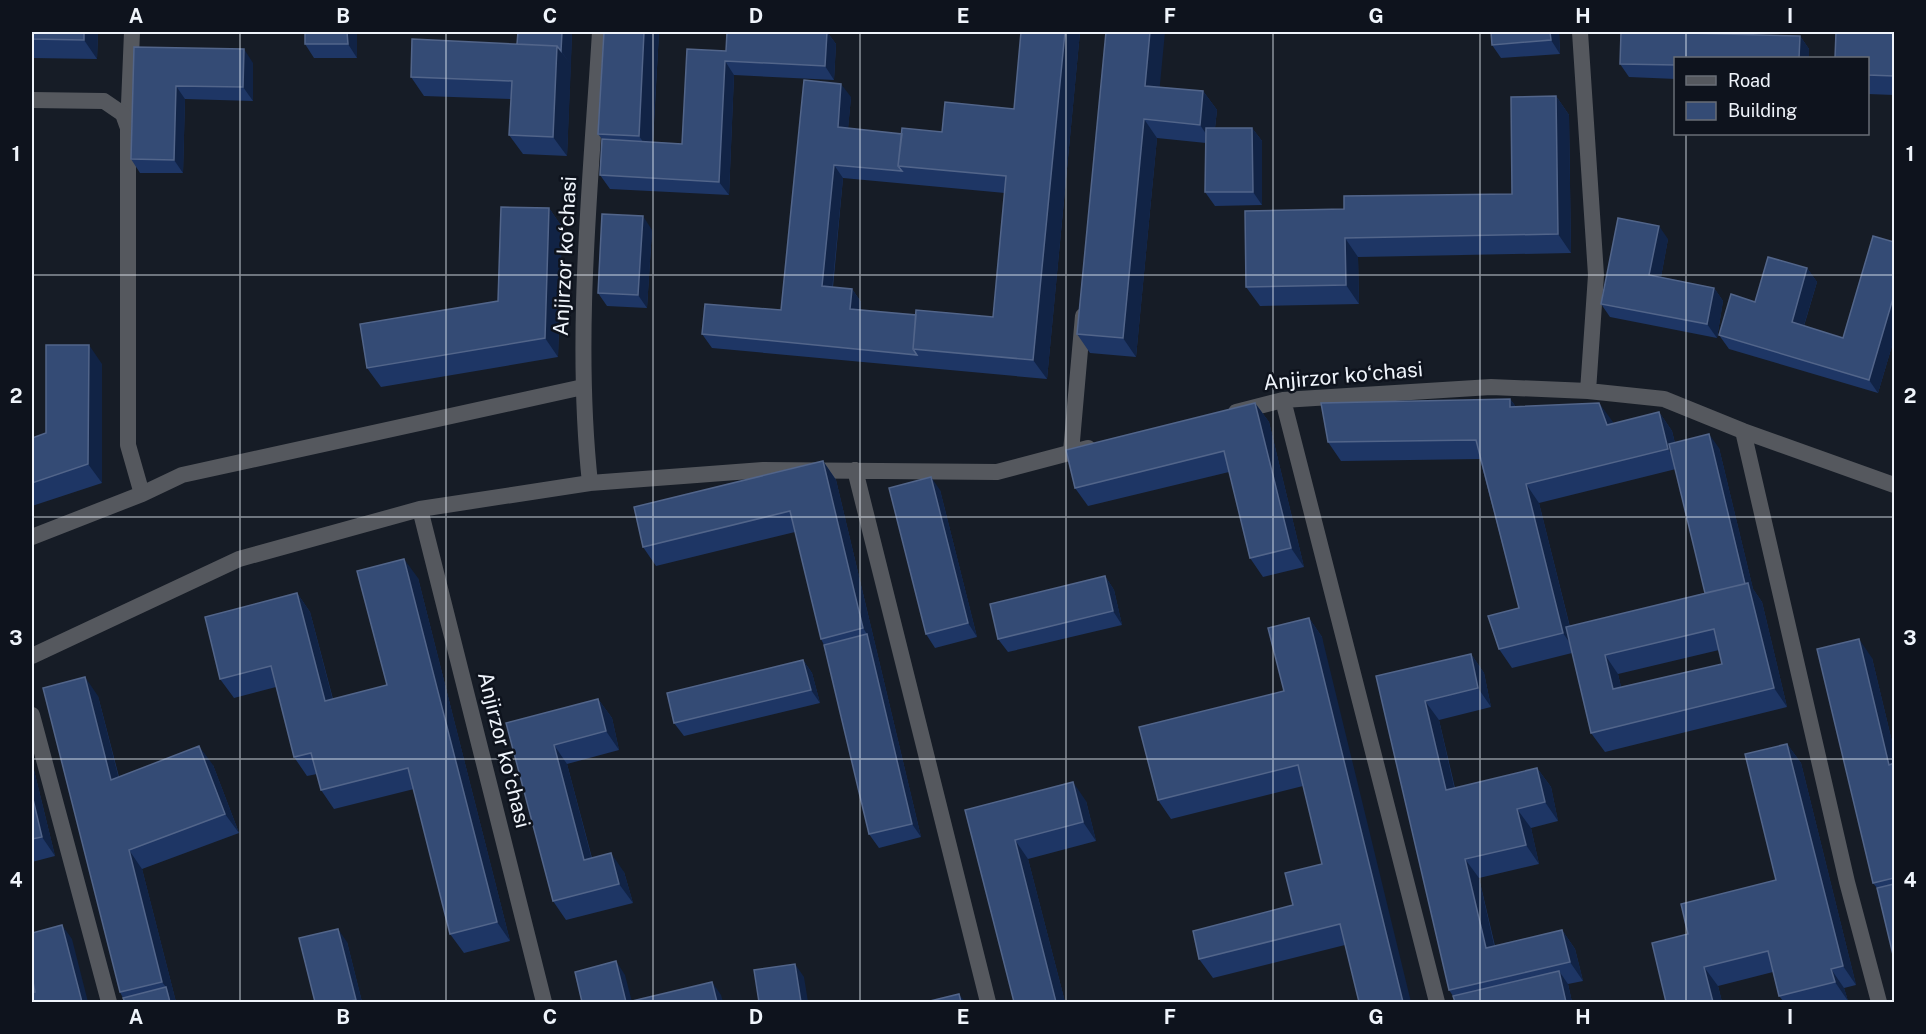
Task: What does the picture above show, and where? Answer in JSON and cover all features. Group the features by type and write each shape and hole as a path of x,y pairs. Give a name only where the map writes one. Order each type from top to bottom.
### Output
{"street":[{"path":"132,32 128,128 128,446 142,494"},
{"name":"Anjirzor koʻchasi","path":"590,483 583,387 585,289 600,32"},
{"path":"1580,32 1596,274 1588,391"},
{"path":"32,100 104,101 123,114 128,128"},
{"path":"1071,452 1084,300"},
{"path":"32,537 142,494 182,475 583,387"},
{"name":"Anjirzor koʻchasi","path":"1225,415 1283,400 1491,387 1588,391 1664,399 1743,431 1894,485"},
{"path":"1283,400 1437,1002"},
{"path":"1743,431 1847,882 1879,1002"},
{"path":"32,656 239,559 420,509 590,483 763,470 997,472 1104,444"},
{"path":"855,470 988,1002"},
{"name":"Anjirzor koʻchasi","path":"420,509 544,1002"},
{"path":"32,715 109,1002"}],"building":[{"path":"32,32 84,32 84,40 32,39"},
{"path":"305,32 347,32 348,44 305,44"},
{"path":"518,32 562,32 561,51 557,46 517,44"},
{"path":"604,32 644,32 639,136 598,134"},
{"path":"727,32 827,32 825,66 725,61 719,182 600,175 602,139 682,144 687,49 726,51"},
{"path":"1021,32 1065,32 1033,360 913,349 916,310 993,317 1006,176 898,166 902,128 942,132 945,102 1014,109"},
{"path":"1106,32 1150,32 1145,86 1203,91 1200,125 1144,119 1123,338 1077,334"},
{"path":"1491,32 1550,32 1551,40 1492,45"},
{"path":"1621,32 1800,36 1799,57 1674,57 1674,65 1620,64"},
{"path":"1836,32 1894,33 1894,76 1869,75 1869,57 1835,57"},
{"path":"412,39 557,46 553,137 509,135 512,81 411,77"},
{"path":"134,47 244,49 243,87 176,86 174,160 131,159"},
{"path":"804,80 841,84 838,127 902,134 898,166 902,171 834,165 822,286 852,289 850,309 916,315 913,349 917,355 702,334 705,304 781,310"},
{"path":"1556,96 1558,234 1345,238 1346,285 1246,287 1245,211 1344,209 1344,196 1512,194 1511,97"},
{"path":"1206,128 1252,128 1253,192 1205,192"},
{"path":"501,207 549,208 545,338 367,368 360,324 498,301"},
{"path":"602,214 643,216 638,295 598,293"},
{"path":"1618,218 1659,226 1649,275 1714,288 1707,324 1601,304"},
{"path":"1873,236 1894,242 1894,295 1869,380 1719,335 1731,294 1755,302 1768,257 1807,268 1792,322 1843,338"},
{"path":"46,345 89,345 88,464 32,483 32,438 46,433"},
{"path":"1510,399 1510,407 1599,403 1607,425 1659,412 1668,449 1526,484 1563,633 1499,649 1488,616 1519,608 1476,440 1328,442 1321,403"},
{"path":"1255,403 1291,548 1250,558 1224,451 1075,488 1066,450"},
{"path":"1709,434 1745,584 1705,593 1669,444"},
{"path":"823,461 863,628 821,639 790,511 643,547 634,507"},
{"path":"931,477 968,623 926,634 889,488"},
{"path":"404,559 497,922 450,934 408,768 321,790 311,753 294,757 271,666 220,679 205,617 297,593 325,701 387,685 357,571"},
{"path":"1105,576 1113,611 998,639 990,604"},
{"path":"1748,583 1774,688 1591,733 1566,627","holes":["1714,629 1722,664 1613,689 1605,655"]},
{"path":"1309,618 1403,1002 1359,1002 1340,924 1199,959 1193,931 1293,905 1285,873 1322,864 1298,765 1158,800 1139,727 1284,691 1268,628"},
{"path":"867,634 912,824 869,834 824,645"},
{"path":"1859,639 1889,765 1894,763 1894,878 1873,883 1817,649"},
{"path":"1471,654 1478,688 1425,701 1446,790 1537,768 1545,802 1517,809 1526,845 1465,859 1486,948 1562,930 1570,962 1449,990 1376,676"},
{"path":"803,660 811,690 674,723 667,693"},
{"path":"85,677 111,780 199,746 225,814 129,850 162,982 120,992 43,688"},
{"path":"598,699 606,731 554,745 584,860 611,853 619,884 553,901 506,723"},
{"path":"1787,744 1843,966 1831,969 1835,982 1779,996 1768,951 1704,967 1713,1002 1666,1002 1652,943 1688,934 1681,904 1776,880 1745,754"},
{"path":"1073,782 1083,822 1015,840 1056,1002 1014,1002 965,810"},
{"path":"32,795 42,837 32,839"},
{"path":"1894,884 1894,959 1877,888"},
{"path":"62,925 82,1002 32,1002 32,993 35,992 32,977 32,933"},
{"path":"338,929 356,1000 315,1002 299,938"},
{"path":"616,961 626,1002 582,1002 575,972"},
{"path":"795,964 801,1002 759,1002 754,970"},
{"path":"1559,971 1566,1002 1455,1002 1453,996"},
{"path":"712,982 717,1002 628,1002"},
{"path":"166,987 170,1002 125,1002 123,998"},
{"path":"959,994 961,1002 926,1002"}]}
